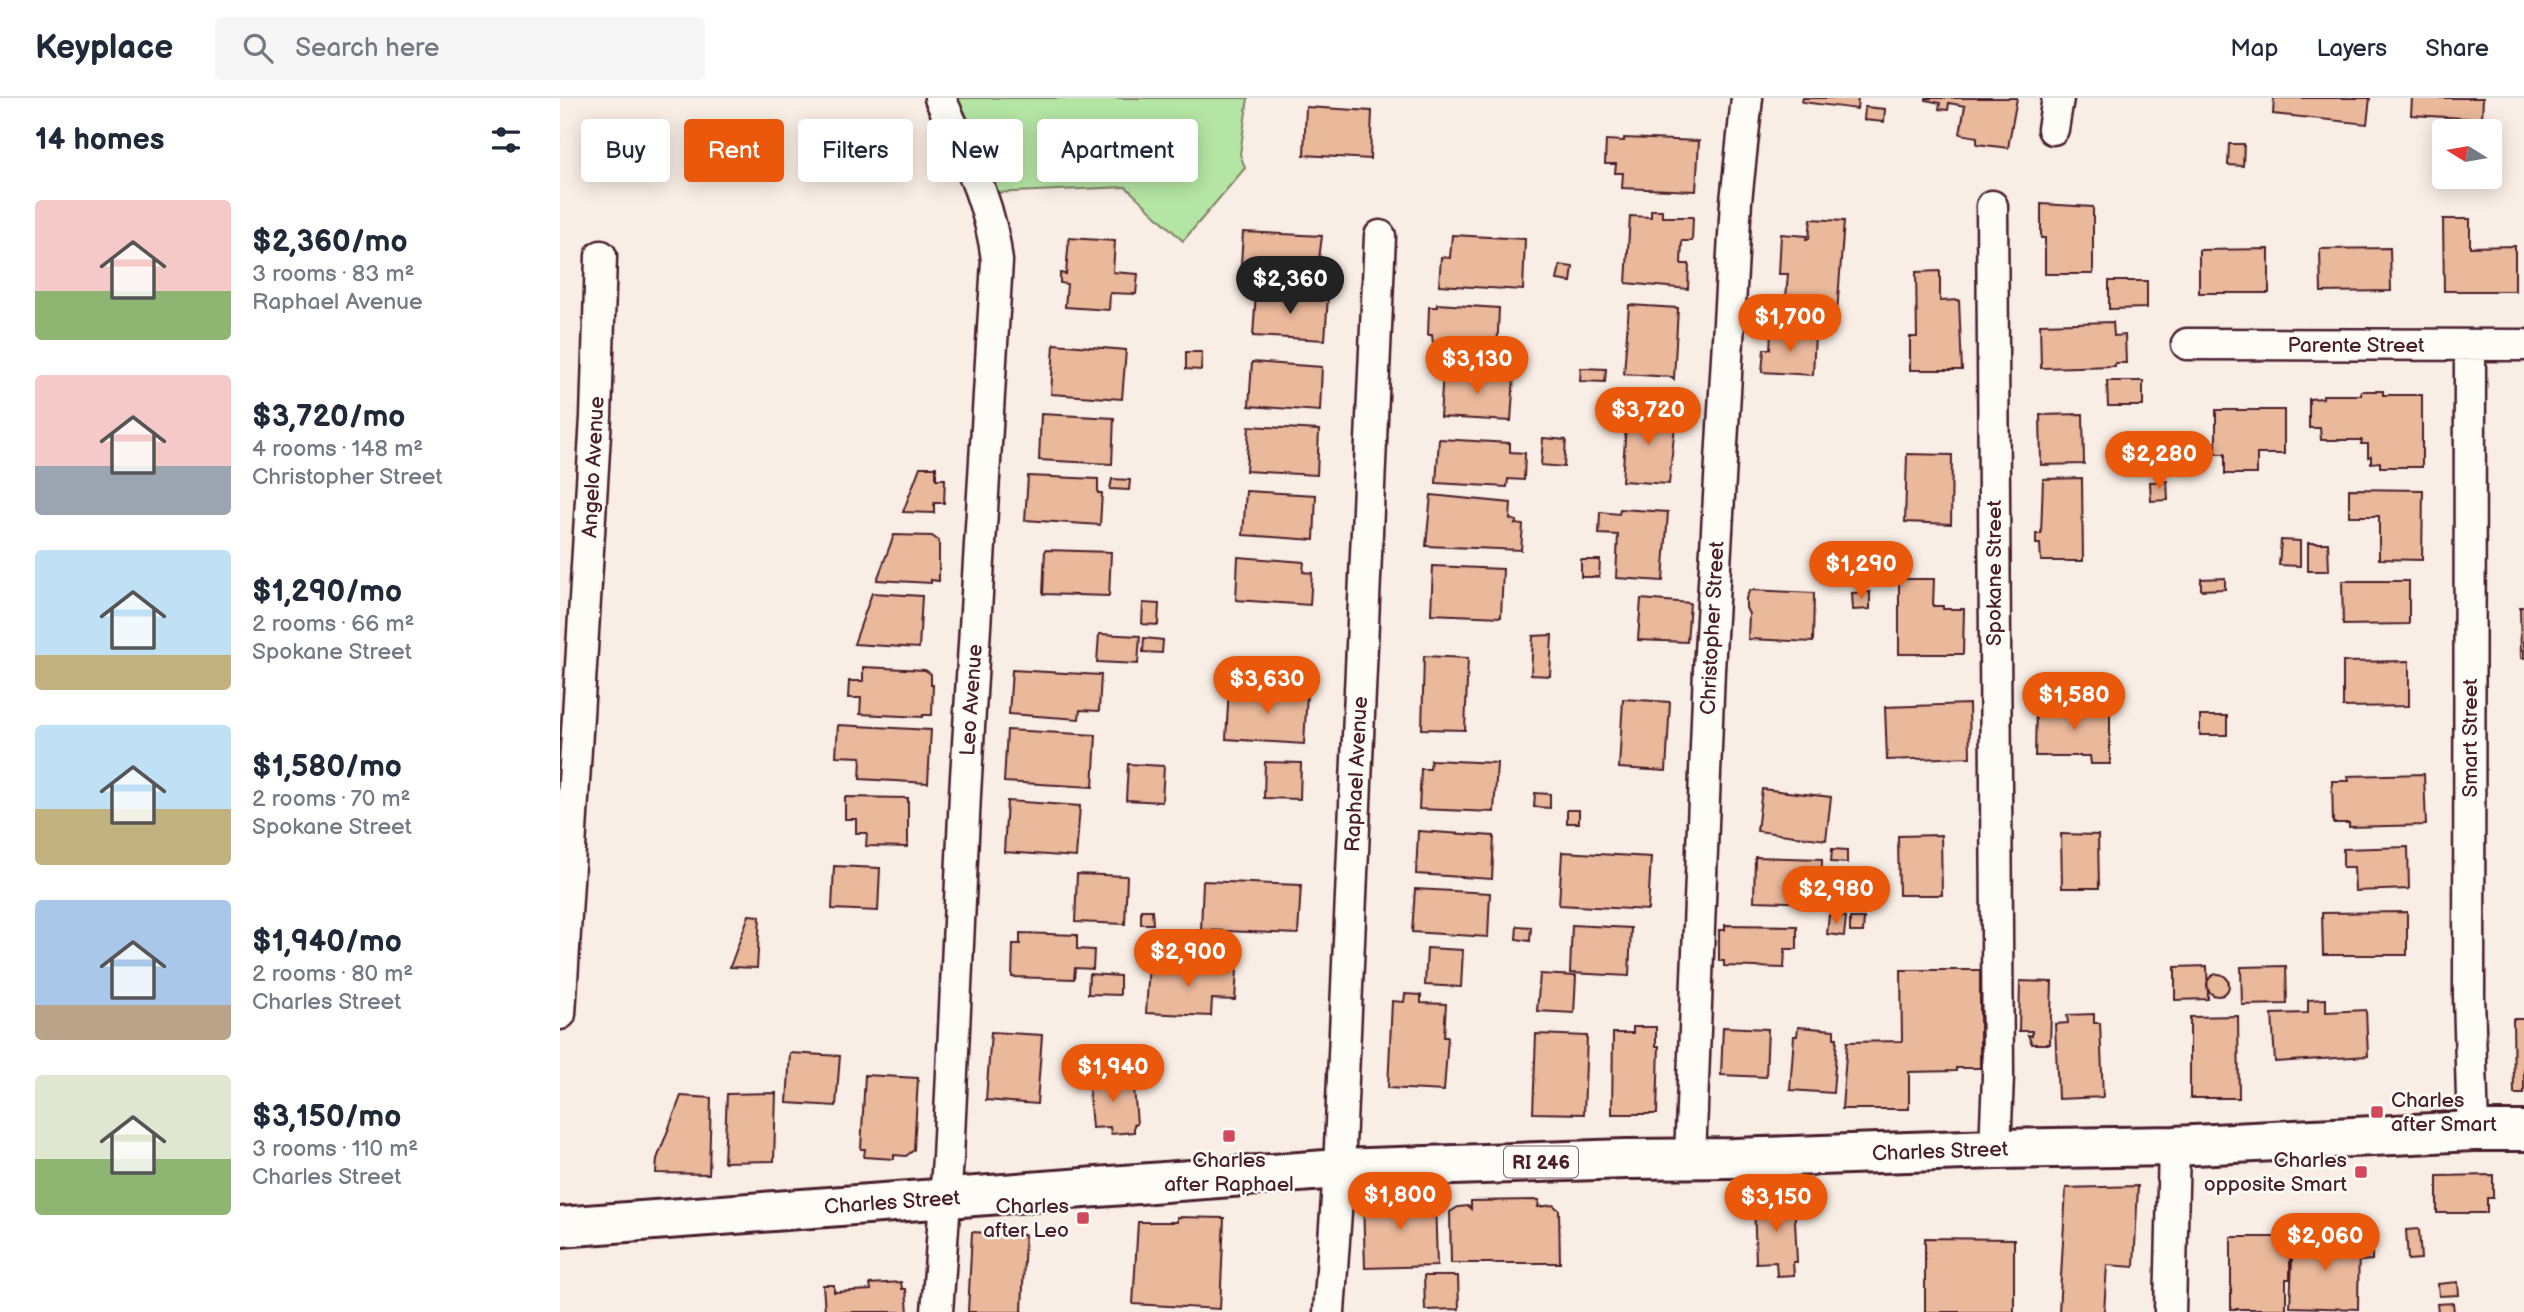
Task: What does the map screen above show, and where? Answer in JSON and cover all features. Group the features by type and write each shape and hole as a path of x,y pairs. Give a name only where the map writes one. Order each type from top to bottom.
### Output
{"main road":[{"name":"Charles Street","path":"560,1227 1339,1169 2174,1146 2473,1130 2524,1131"}],"street":[{"name":"Leo Avenue","path":"937,1312 997,261 994,231 983,195 940,98"},
{"name":"Christopher Street","path":"1690,1158 1709,670 1736,201 1747,98"},
{"path":"2053,129 2059,98"},
{"name":"Spokane Street","path":"1992,206 1998,1076 1995,1149"},
{"name":"Raphael Avenue","path":"1329,1312 1339,1169 1380,236"},
{"name":"Angelo Avenue","path":"560,1014 596,417 601,256"},
{"name":"Parente Street","path":"2188,344 2524,345"},
{"name":"Smart Street","path":"2470,345 2469,996 2473,1130"},
{"path":"2170,1312 2174,1146"}],"green space":[{"path":"947,98 1248,98 1240,154 1245,168 1183,241 1126,187 991,193 986,182 1023,182 1023,119 957,119"}],"building":[{"path":"1803,98 1858,98 1857,109 1802,102"},
{"path":"1926,98 2017,98 2008,148 1977,144 1977,137 1960,134 1965,106 1949,103 1948,110 1939,109 1940,103"},
{"path":"2274,98 2370,98 2367,124 2273,114"},
{"path":"2412,98 2483,98 2482,119 2411,115"},
{"path":"1306,107 1372,111 1370,159 1304,155"},
{"path":"1865,107 1885,109 1884,122 1864,120"},
{"path":"1624,138 1699,141 1696,191 1622,188 1623,173 1615,173 1616,164 1605,164 1606,140 1624,141"},
{"path":"2229,144 2244,144 2243,166 2228,165"},
{"path":"2041,204 2093,207 2093,274 2045,274"},
{"path":"1651,210 1662,210 1662,217 1693,217 1692,241 1682,241 1681,264 1689,264 1688,289 1626,283 1630,216 1651,217"},
{"path":"1811,219 1844,221 1837,313 1785,309 1788,274 1779,274 1781,234 1807,236 1806,239 1809,239"},
{"path":"2443,219 2470,219 2470,247 2515,246 2515,291 2444,291"},
{"path":"1243,232 1322,236 1316,283 1240,280"},
{"path":"1452,235 1525,239 1523,290 1439,285 1441,257 1450,258"},
{"path":"1069,238 1115,241 1113,272 1138,274 1136,294 1110,293 1109,310 1065,307 1067,284 1060,283 1060,273 1066,274"},
{"path":"2390,248 2391,291 2321,292 2320,249"},
{"path":"2269,249 2269,293 2199,293 2199,250"},
{"path":"1560,265 1573,267 1571,282 1557,280"},
{"path":"1940,271 1940,301 1959,300 1962,370 1910,370 1910,337 1917,337 1916,272"},
{"path":"2109,281 2147,281 2147,308 2109,309"},
{"path":"1256,292 1328,296 1325,340 1253,336"},
{"path":"1437,304 1499,308 1497,355 1434,352 1432,335 1428,335 1429,307 1437,307"},
{"path":"1629,305 1678,308 1674,379 1624,374"},
{"path":"2113,322 2114,336 2125,335 2126,363 2115,363 2115,366 2041,368 2040,324"},
{"path":"1771,332 1815,334 1813,375 1762,372 1764,349 1770,349"},
{"path":"1054,344 1126,350 1122,399 1051,394"},
{"path":"1186,352 1202,352 1201,370 1186,369"},
{"path":"1252,362 1322,367 1320,411 1249,406"},
{"path":"1581,368 1606,369 1605,382 1580,381"},
{"path":"1443,372 1514,376 1511,421 1440,417"},
{"path":"2107,381 2143,381 2143,406 2108,406"},
{"path":"2361,391 2383,391 2383,395 2422,395 2422,467 2380,467 2380,462 2371,463 2368,444 2361,444 2362,440 2321,440 2320,428 2309,428 2309,399 2323,398 2323,395 2361,395"},
{"path":"2216,410 2284,410 2284,454 2257,454 2257,474 2225,474 2225,454 2216,454"},
{"path":"1627,411 1676,415 1669,484 1622,481"},
{"path":"1041,414 1114,418 1112,464 1039,460"},
{"path":"2083,414 2084,464 2041,465 2040,415"},
{"path":"1249,426 1319,430 1317,475 1246,471"},
{"path":"1543,438 1566,440 1564,467 1541,465"},
{"path":"1439,439 1510,443 1510,452 1525,453 1524,480 1508,479 1507,487 1436,483"},
{"path":"2161,452 2170,461 2169,471 2159,471 2150,460"},
{"path":"1907,454 1952,455 1951,524 1905,522"},
{"path":"920,467 936,467 936,479 945,479 944,503 934,503 934,513 903,512"},
{"path":"1028,476 1098,479 1098,493 1102,493 1100,525 1025,520"},
{"path":"2082,478 2083,561 2041,561 2040,544 2036,544 2036,534 2041,534 2043,479"},
{"path":"1112,479 1130,480 1129,490 1110,489"},
{"path":"2167,481 2168,500 2151,501 2150,482"},
{"path":"2349,489 2423,490 2422,560 2379,559 2379,516 2349,516"},
{"path":"1246,491 1316,495 1314,540 1243,535"},
{"path":"1431,495 1511,503 1510,519 1517,521 1515,524 1523,525 1521,550 1426,546"},
{"path":"1620,509 1668,512 1663,581 1616,578 1618,535 1599,534 1600,512 1619,514"},
{"path":"894,535 932,536 939,541 939,581 931,580 931,583 877,580"},
{"path":"2281,540 2300,541 2300,566 2279,565"},
{"path":"2308,543 2328,543 2329,571 2308,571"},
{"path":"1045,550 1111,552 1109,596 1043,594"},
{"path":"1238,557 1304,562 1303,572 1312,573 1310,605 1236,600"},
{"path":"1581,560 1600,560 1599,577 1581,577"},
{"path":"1433,566 1503,569 1501,617 1431,614"},
{"path":"2225,578 2225,589 2201,590 2201,579"},
{"path":"1899,579 1934,579 1933,606 1964,609 1963,654 1899,654"},
{"path":"2342,581 2409,581 2409,624 2343,625"},
{"path":"1750,590 1814,593 1813,642 1748,639 1749,614 1746,598"},
{"path":"1870,592 1870,609 1853,610 1852,593"},
{"path":"872,593 922,596 919,648 854,644"},
{"path":"1641,599 1690,603 1687,642 1638,640"},
{"path":"1143,603 1159,604 1158,625 1142,624"},
{"path":"2520,607 2524,607 2524,658 2521,658"},
{"path":"1099,634 1140,636 1138,664 1097,662"},
{"path":"1552,635 1550,676 1531,675 1533,636"},
{"path":"1144,638 1163,640 1162,653 1143,652"},
{"path":"1424,656 1468,658 1465,730 1422,729"},
{"path":"2409,661 2409,706 2343,707 2343,662"},
{"path":"863,667 925,670 931,674 932,715 923,717 860,714 861,698 848,698 849,681 863,681"},
{"path":"1012,670 1101,675 1099,711 1080,710 1079,719 1009,714"},
{"path":"1229,688 1307,693 1304,744 1226,739"},
{"path":"1623,699 1670,702 1666,771 1619,768"},
{"path":"1969,704 1970,757 1887,760 1885,707"},
{"path":"2036,705 2110,706 2110,764 2091,764 2090,756 2035,756"},
{"path":"2200,716 2227,716 2227,735 2200,735"},
{"path":"838,725 931,730 928,783 860,779 861,757 836,756"},
{"path":"1007,730 1096,735 1093,787 1004,782"},
{"path":"1431,760 1497,763 1494,812 1419,809 1421,769 1430,769"},
{"path":"1265,762 1301,763 1300,799 1264,798"},
{"path":"1128,764 1164,766 1162,802 1126,800"},
{"path":"2424,774 2426,825 2349,827 2349,823 2333,823 2332,781 2349,781 2348,776"},
{"path":"1762,789 1831,797 1826,840 1757,831"},
{"path":"1535,793 1550,794 1550,808 1534,807"},
{"path":"845,797 908,798 908,847 866,846 867,833 856,833 856,819 845,819"},
{"path":"1007,801 1080,806 1076,857 1004,852"},
{"path":"1567,810 1579,810 1579,823 1567,823"},
{"path":"1418,831 1494,836 1492,879 1416,874"},
{"path":"2061,834 2098,835 2099,888 2062,888"},
{"path":"1941,835 1942,895 1899,895 1898,836"},
{"path":"2408,847 2409,889 2355,891 2354,867 2343,867 2343,849"},
{"path":"1832,849 1847,850 1847,863 1831,862"},
{"path":"1562,852 1651,857 1648,910 1559,905"},
{"path":"1755,857 1822,859 1821,903 1754,901"},
{"path":"834,866 880,868 878,911 832,909"},
{"path":"1077,874 1127,876 1125,924 1075,922"},
{"path":"1203,881 1301,885 1298,934 1201,930"},
{"path":"1415,889 1490,893 1488,937 1412,932"},
{"path":"1141,910 1152,910 1153,924 1141,924"},
{"path":"2407,912 2407,955 2323,955 2322,913"},
{"path":"749,915 760,916 757,968 730,967"},
{"path":"1829,915 1846,917 1844,936 1827,934"},
{"path":"1850,918 1864,918 1863,932 1850,932"},
{"path":"1572,925 1631,928 1629,976 1570,973"},
{"path":"1725,925 1797,926 1797,949 1785,949 1784,968 1724,966 1724,961 1719,961 1719,930 1725,930"},
{"path":"1517,926 1531,927 1530,941 1516,939"},
{"path":"1020,933 1077,935 1077,949 1094,950 1093,969 1075,968 1074,979 1012,977 1013,944 1020,944"},
{"path":"1427,948 1463,950 1461,987 1425,985"},
{"path":"1149,964 1237,970 1235,1000 1212,999 1211,1016 1146,1013"},
{"path":"2207,966 2208,999 2175,1000 2175,967"},
{"path":"2286,966 2287,1004 2242,1005 2241,967"},
{"path":"1901,970 1980,970 1980,1068 1909,1072 1909,1109 1842,1109 1847,1042 1902,1041"},
{"path":"1089,974 1120,976 1120,995 1088,994"},
{"path":"1540,974 1576,976 1574,1013 1537,1011"},
{"path":"2218,974 2228,981 2229,985 2222,995 2218,996 2208,989 2207,985 2214,975"},
{"path":"2020,981 2052,982 2050,1044 2032,1044 2028,1035 2032,1036 2032,1031 2019,1031"},
{"path":"1405,994 1421,995 1421,1003 1446,1004 1444,1037 1448,1037 1444,1091 1388,1088 1392,1001 1404,1002"},
{"path":"2326,999 2326,1012 2366,1010 2368,1056 2275,1062 2272,1014 2308,1013 2308,1000"},
{"path":"2094,1014 2094,1023 2100,1023 2103,1097 2058,1099 2055,1024 2068,1023 2067,1015"},
{"path":"2238,1016 2239,1098 2190,1098 2190,1017"},
{"path":"2513,1019 2524,1019 2524,1094 2514,1094"},
{"path":"1633,1027 1656,1027 1656,1046 1659,1046 1657,1114 1612,1114 1613,1033 1633,1033"},
{"path":"1723,1027 1768,1029 1766,1077 1721,1075"},
{"path":"1798,1027 1834,1030 1834,1038 1837,1038 1833,1093 1790,1090 1794,1036 1797,1036"},
{"path":"991,1032 1042,1035 1037,1104 986,1100"},
{"path":"1536,1034 1587,1036 1584,1114 1533,1113"},
{"path":"790,1053 840,1056 836,1106 787,1103"},
{"path":"865,1075 918,1078 914,1150 906,1156 894,1155 894,1159 864,1157 865,1149 861,1149"},
{"path":"1133,1075 1137,1124 1134,1125 1134,1132 1111,1134 1110,1127 1092,1128 1088,1079"},
{"path":"776,1093 774,1161 724,1162 727,1094"},
{"path":"681,1096 711,1098 709,1174 656,1173 657,1159"},
{"path":"2493,1175 2493,1198 2487,1198 2487,1213 2437,1213 2437,1176"},
{"path":"2138,1186 2134,1267 2107,1265 2104,1312 2059,1312 2066,1188"},
{"path":"1370,1195 1380,1195 1386,1199 1406,1199 1410,1195 1435,1198 1437,1266 1365,1268 1363,1200"},
{"path":"1794,1199 1797,1262 1793,1262 1794,1275 1777,1276 1776,1262 1756,1263 1754,1201"},
{"path":"1539,1200 1538,1207 1553,1205 1559,1210 1560,1263 1451,1263 1450,1212 1458,1207 1468,1206 1471,1209 1471,1201"},
{"path":"1177,1217 1224,1218 1220,1309 1133,1304 1138,1222 1177,1222"},
{"path":"2419,1229 2421,1259 2408,1260 2406,1230"},
{"path":"2360,1231 2372,1231 2372,1260 2361,1261"},
{"path":"972,1232 1025,1235 1022,1312 968,1312"},
{"path":"2293,1236 2359,1238 2358,1309 2290,1307"},
{"path":"2231,1237 2290,1237 2290,1279 2286,1279 2286,1309 2231,1309"},
{"path":"1925,1238 2014,1239 2014,1312 1925,1312"},
{"path":"1424,1276 1458,1276 1459,1309 1425,1310"},
{"path":"901,1282 902,1289 906,1289 908,1312 825,1312 823,1285 834,1285 834,1292 871,1290 870,1284"},
{"path":"2458,1282 2459,1295 2439,1296 2438,1284"},
{"path":"2453,1303 2454,1312 2438,1312 2437,1304"}],"place":[{"name":"Charles after Smart","path":"2377,1112"},
{"name":"Charles after Raphael","path":"1229,1136"},
{"name":"Charles opposite Smart","path":"2361,1172"},
{"name":"Charles after Leo","path":"1083,1218"}]}
